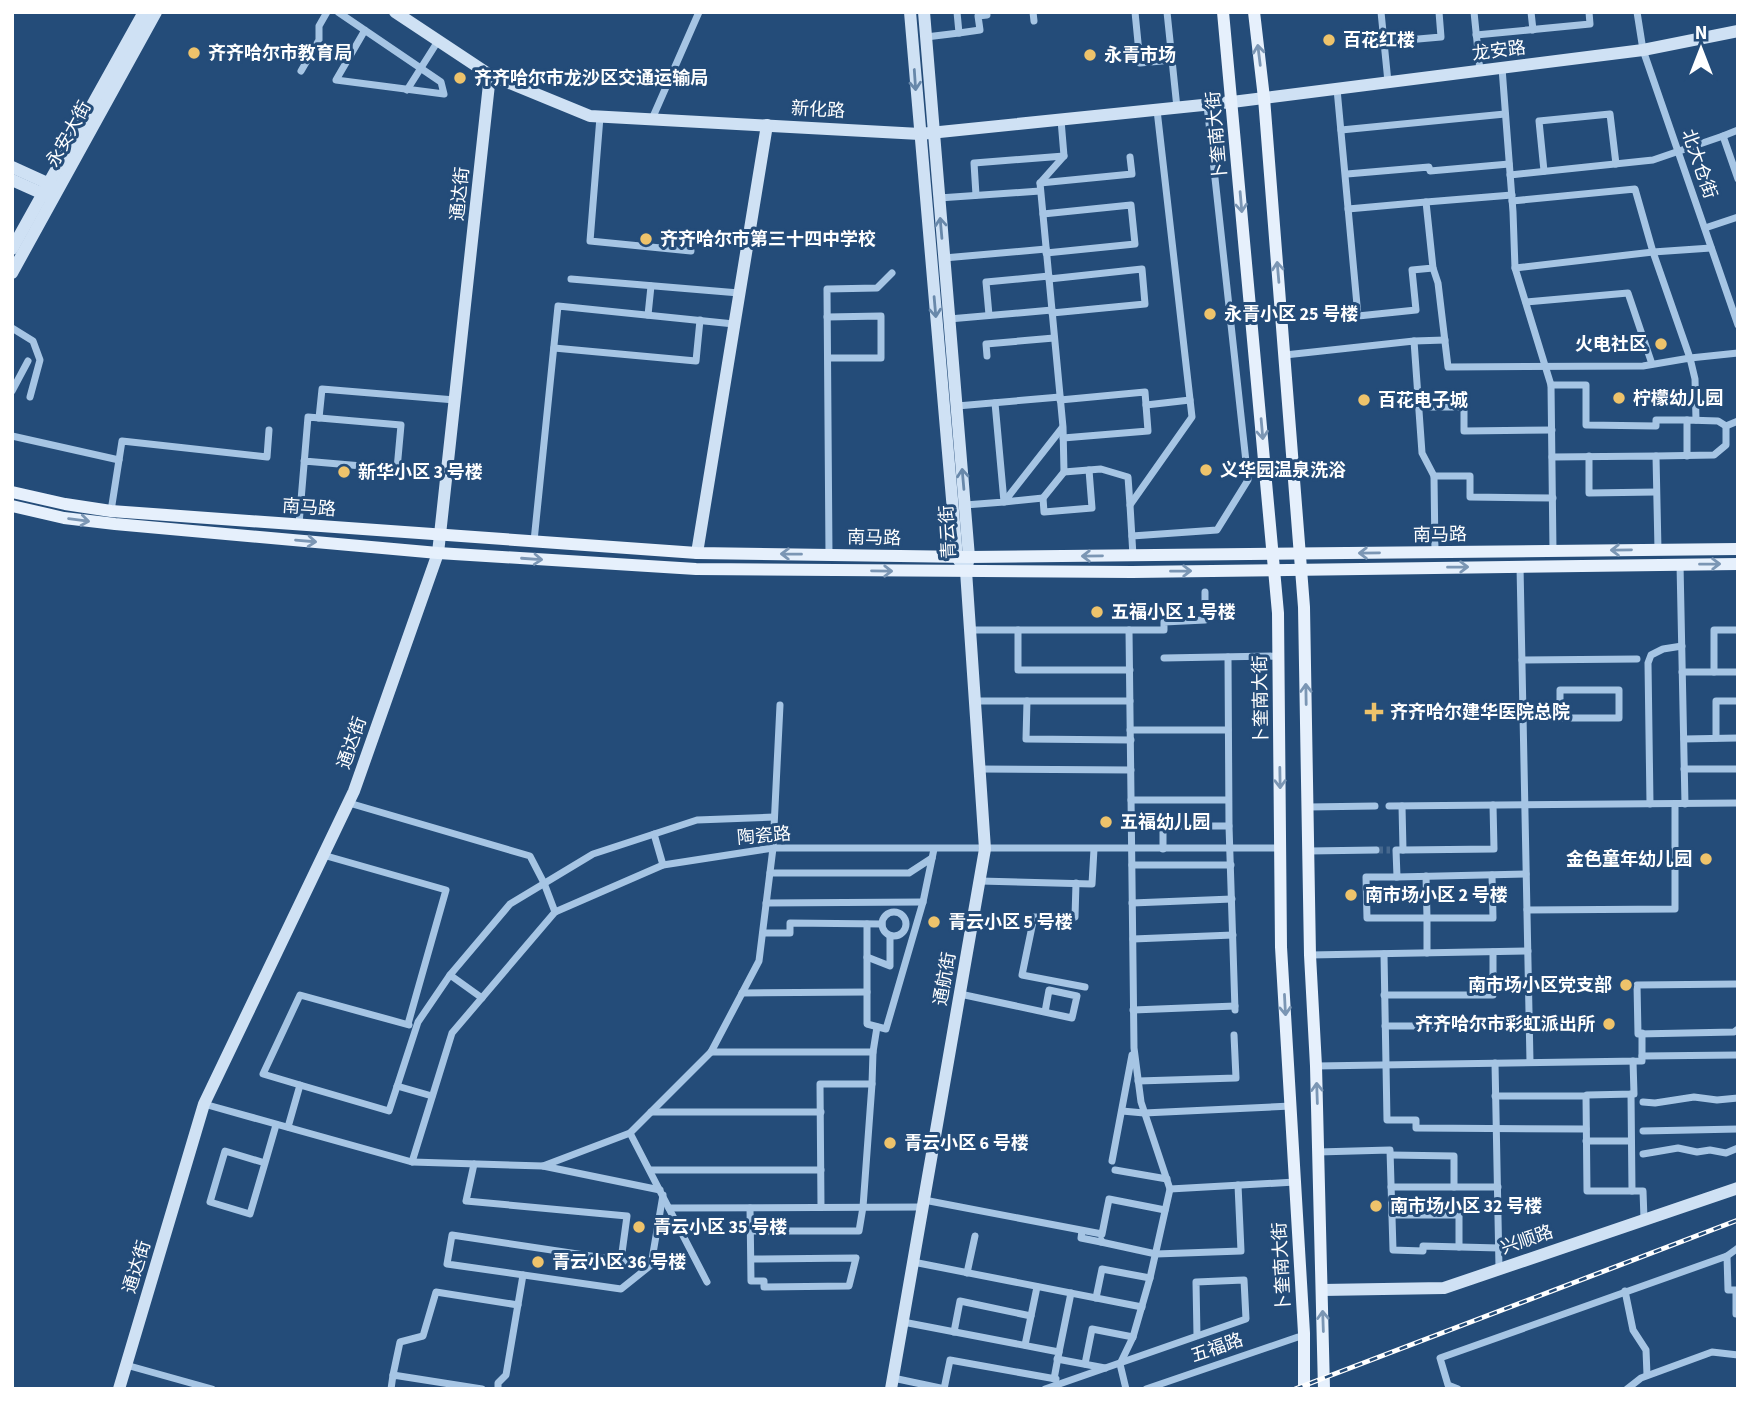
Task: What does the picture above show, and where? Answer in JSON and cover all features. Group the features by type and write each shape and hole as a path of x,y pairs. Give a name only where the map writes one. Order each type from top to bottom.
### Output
{"main road":[{"name":"卜奎南大街","path":"1223,12 1274,570 1278,656 1281,947 1304,1333 1304,1389"},
{"path":"1254,12 1264,98 1304,607 1310,955 1316,1066 1324,1389"},
{"name":"南马路","path":"12,492 111,511 697,553 963,557 1738,549"},
{"name":"南马路","path":"12,506 64,518 115,524 438,553 696,569 966,572 1738,564"}],"street":[{"name":"永安大街","path":"12,273 144,12"},
{"name":"永安大街","path":"12,249 52,191 156,12"},
{"path":"301,71 320,40 319,26 327,12"},
{"path":"338,12 365,30 421,68 441,82 444,94 336,80 365,30"},
{"name":"新化路","path":"395,12 490,75 590,116 600,117 920,134 1264,98"},
{"path":"652,119 699,12"},
{"name":"青云街","path":"910,12 920,134 966,572"},
{"name":"青云街","path":"924,12 965,505 963,557"},
{"path":"957,12 959,33"},
{"path":"926,37 980,30 978,16 987,15 986,12"},
{"path":"1032,12 1034,22"},
{"path":"1135,12 1140,63 1172,60"},
{"path":"1167,12 1177,108"},
{"path":"1381,12 1388,82"},
{"path":"1384,42 1441,37 1439,12"},
{"path":"1474,12 1480,71"},
{"path":"1531,12 1533,30"},
{"path":"1476,35 1590,24 1589,12"},
{"name":"北大仓街","path":"1637,12 1643,50 1737,322"},
{"name":"龙安路","path":"1264,98 1643,50 1738,31"},
{"path":"407,90 438,41"},
{"path":"1502,68 1515,268 1552,385 1553,551"},
{"name":"通达街","path":"119,1389 204,1104 349,803 438,553 490,75"},
{"path":"1337,89 1358,316 1416,310 1412,270 1433,268"},
{"path":"1132,536 1217,530 1248,480 1207,105"},
{"path":"1130,505 1192,417 1157,110"},
{"path":"1341,130 1505,114"},
{"path":"1545,171 1539,121 1610,114 1616,164"},
{"path":"600,117 590,241 691,251"},
{"path":"1061,120 1064,156 1040,187 1063,428 1064,472 1043,498 1044,512 1091,508 1089,470"},
{"path":"697,553 767,125"},
{"path":"1510,175 1653,160 1738,130"},
{"path":"1723,135 1738,179"},
{"path":"976,195 974,163 1064,156"},
{"path":"939,198 1132,174 1130,157"},
{"path":"1347,174 1429,167 1430,171 1509,164"},
{"path":"12,167 52,191"},
{"path":"12,180 52,191"},
{"path":"1348,209 1635,189 1653,252 1690,358 1695,379 1696,421"},
{"path":"1426,202 1448,367 1652,364 1738,353"},
{"path":"944,258 1135,244 1130,205 1042,214"},
{"path":"1704,228 1738,217"},
{"path":"1515,268 1711,248"},
{"path":"949,319 1145,304 1142,269 986,282 989,315"},
{"path":"829,555 827,289 877,288 892,273"},
{"path":"571,279 739,293"},
{"path":"648,315 651,286"},
{"path":"1526,302 1628,293 1652,364"},
{"path":"534,541 558,306 734,324"},
{"path":"827,317 881,316 881,358 828,358"},
{"path":"554,348 696,361 700,320"},
{"path":"12,328 33,341 40,360 30,397"},
{"path":"987,356 986,344 1054,338"},
{"path":"1284,355 1445,340"},
{"path":"1414,341 1422,453 1434,476 1435,552"},
{"path":"12,391 28,360"},
{"path":"1552,385 1586,385 1586,425 1656,426 1656,420 1687,420 1718,421 1726,426"},
{"path":"319,418 322,388 455,400"},
{"path":"957,406 1145,393 1148,430 1063,438"},
{"path":"1146,405 1190,400"},
{"path":"995,403 1004,502"},
{"path":"1419,407 1464,407 1464,431 1552,430"},
{"path":"299,524 304,461 308,417 401,425 397,469 304,461"},
{"path":"1687,420 1687,456"},
{"path":"1726,426 1738,421"},
{"path":"1552,457 1714,456 1726,445 1726,426"},
{"path":"1004,502 1063,428"},
{"path":"111,511 122,441 267,457 269,430"},
{"path":"12,436 119,460"},
{"path":"1589,456 1590,493 1656,492"},
{"path":"1656,456 1658,550"},
{"path":"1064,472 1101,469 1128,477 1133,556"},
{"path":"1434,476 1471,477 1470,497 1553,498"},
{"path":"965,505 1043,498"},
{"path":"1680,565 1685,804"},
{"path":"1520,566 1530,1062"},
{"name":"通航街","path":"892,1384 985,849 966,572"},
{"path":"970,630 1164,630 1164,622 1205,620 1205,592"},
{"path":"1018,630 1018,670 1130,670"},
{"path":"1126,1389 1120,1364 1133,1337 1142,1307 1170,1189 1144,1113 1134,1048 1129,630"},
{"path":"1714,671 1714,631 1738,630"},
{"path":"1650,804 1648,663 1651,655 1664,649 1682,646"},
{"path":"1164,657 1278,656"},
{"path":"1133,1010 1235,1008 1228,800 1228,657"},
{"path":"1522,660 1637,659"},
{"path":"1682,672 1738,671"},
{"path":"1523,718 1560,718 1619,718 1619,690 1560,690 1560,718"},
{"path":"975,701 1130,701"},
{"path":"1027,701 1026,739 1130,740"},
{"path":"1717,738 1716,702 1738,701"},
{"path":"543,1166 630,1133 711,1052 759,961 773,848 780,705"},
{"path":"1130,730 1228,730"},
{"path":"1684,739 1738,738"},
{"path":"980,769 1131,770"},
{"path":"1684,769 1738,769"},
{"path":"1131,800 1228,800"},
{"path":"349,803 530,856 555,912"},
{"path":"1389,806 1738,803"},
{"path":"1527,910 1675,909 1675,804"},
{"path":"1396,850 1493,849 1493,805"},
{"path":"1308,807 1374,806"},
{"path":"1397,877 1396,850 1402,806"},
{"path":"417,1027 300,995 263,1074 389,1111 417,1027 450,975 510,904 593,854 697,820 775,817"},
{"path":"1163,849 1163,827 1229,826"},
{"path":"654,834 663,865"},
{"name":"陶瓷路","path":"412,1162 452,1033 555,912 663,865 773,848 933,853 985,849 1280,848"},
{"path":"980,881 1092,884 1094,849"},
{"path":"1308,851 1376,850"},
{"path":"770,873 909,873 933,853"},
{"path":"867,924 867,1024 886,1029 923,902 933,853"},
{"path":"323,855 446,890 408,1024"},
{"path":"1132,865 1231,865"},
{"path":"1492,875 1493,919 1367,918 1366,877 1526,874"},
{"path":"1426,876 1427,953"},
{"path":"1076,883 1075,917 1034,917 1022,975 1085,987"},
{"path":"1132,902 1232,899"},
{"path":"906,923 903,915 895,912 887,914 882,924 884,931 890,936 902,934 906,923 913,902"},
{"path":"766,903 923,902"},
{"path":"763,933 790,933 790,923 882,924"},
{"path":"1133,939 1233,935"},
{"path":"867,957 890,966 890,936"},
{"path":"1310,955 1528,951"},
{"path":"1384,995 1493,995 1493,952"},
{"path":"1384,954 1387,1120 1416,1120 1416,1129 1586,1129"},
{"path":"450,975 482,999"},
{"path":"1738,984 1637,985 1638,1034 1734,1032 1738,1029"},
{"path":"960,994 1072,1018 1077,996 1049,990 1045,1012"},
{"path":"742,993 867,992"},
{"path":"1385,1026 1529,1026"},
{"path":"750,1231 859,1231 877,1027"},
{"path":"1316,1066 1642,1061 1642,1033"},
{"path":"1138,1081 1236,1079 1234,1035"},
{"path":"1112,1161 1134,1048"},
{"path":"711,1052 873,1052"},
{"path":"1643,1056 1738,1055"},
{"path":"1632,1191 1633,1061"},
{"path":"1495,1063 1500,1268"},
{"path":"821,1208 820,1084 872,1084"},
{"path":"288,1127 300,1086"},
{"path":"397,1086 432,1096"},
{"path":"1587,1095 1631,1094"},
{"path":"1496,1096 1586,1096 1587,1191 1643,1191 1643,1219"},
{"path":"1643,1102 1655,1103 1694,1097 1717,1100 1738,1098"},
{"path":"204,1104 412,1162 543,1166 661,1193"},
{"path":"1122,1111 1144,1113 1291,1106"},
{"path":"651,1112 821,1112"},
{"path":"265,1163 225,1151 210,1202 250,1214 265,1163 276,1125"},
{"path":"1643,1131 1738,1129"},
{"path":"630,1133 707,1282"},
{"path":"1586,1141 1631,1141"},
{"path":"1643,1154 1678,1148 1726,1153 1738,1148"},
{"path":"1318,1152 1390,1150 1393,1250 1423,1251 1423,1246 1499,1248"},
{"path":"1391,1155 1454,1156 1454,1187"},
{"path":"474,1164 466,1201 627,1216 621,1261"},
{"path":"650,1170 821,1170"},
{"path":"1115,1170 1167,1179"},
{"path":"1170,1189 1295,1182"},
{"path":"669,1208 821,1208 923,1203 1082,1231 1156,1254 1241,1251 1238,1185"},
{"path":"1391,1187 1498,1187"},
{"name":"兴顺路","path":"1322,1290 1444,1288 1738,1188"},
{"path":"651,1265 452,1235 447,1264 621,1289 651,1265 661,1193"},
{"path":"1101,1238 1109,1199 1165,1210"},
{"path":"750,1208 751,1280 764,1280 764,1287 849,1286 856,1258 751,1259"},
{"path":"1392,1215 1459,1215 1459,1247"},
{"path":"967,1273 975,1236"},
{"path":"1458,1389 1448,1385 1440,1358 1727,1256 1738,1248"},
{"path":"1727,1256 1728,1290 1736,1290 1736,1314"},
{"path":"913,1262 1142,1307"},
{"path":"1096,1298 1102,1269 1150,1278"},
{"path":"498,1389 498,1383 506,1375 523,1275"},
{"path":"1045,1389 1246,1319 1244,1280 1196,1282 1197,1336"},
{"path":"1025,1346 1037,1287"},
{"path":"1625,1291 1633,1330 1646,1350 1647,1376"},
{"path":"391,1389 400,1342 423,1336 436,1292 518,1305"},
{"path":"1054,1379 1070,1293"},
{"path":"954,1332 960,1301 1031,1316"},
{"path":"903,1322 1025,1346 1105,1368"},
{"path":"1085,1364 1092,1329 1133,1337"},
{"name":"五福路","path":"1146,1389 1298,1337"},
{"path":"1627,1389 1647,1376 1712,1352 1738,1355"},
{"path":"892,1384 944,1389 950,1360 1067,1381"},
{"path":"126,1365 212,1389"},
{"path":"393,1376 482,1389"}],"tunnel":[{"path":"1376,850 1390,850"}],"railway":[{"path":"1295,1389 1738,1220"}],"place":[{"name":"百花红楼","path":"1329,40"},
{"name":"齐齐哈尔市教育局","path":"194,53"},
{"name":"永青市场","path":"1090,55"},
{"name":"齐齐哈尔市龙沙区交通运输局","path":"460,78"},
{"name":"齐齐哈尔市第三十四中学校","path":"646,239"},
{"name":"永青小区 25 号楼","path":"1210,314"},
{"name":"火电社区","path":"1661,344"},
{"name":"柠檬幼儿园","path":"1619,398"},
{"name":"百花电子城","path":"1364,400"},
{"name":"义华园温泉洗浴","path":"1206,470"},
{"name":"新华小区 3 号楼","path":"344,472"},
{"name":"五福小区 1 号楼","path":"1097,612"},
{"name":"齐齐哈尔建华医院总院","path":"1374,712"},
{"name":"五福幼儿园","path":"1106,822"},
{"name":"金色童年幼儿园","path":"1706,859"},
{"name":"南市场小区 2 号楼","path":"1351,895"},
{"name":"青云小区 5 号楼","path":"934,922"},
{"name":"南市场小区党支部","path":"1626,985"},
{"name":"齐齐哈尔市彩虹派出所","path":"1609,1024"},
{"name":"青云小区 6 号楼","path":"890,1143"},
{"name":"南市场小区 32 号楼","path":"1376,1206"},
{"name":"青云小区 35 号楼","path":"639,1227"},
{"name":"青云小区 36 号楼","path":"538,1262"}]}
